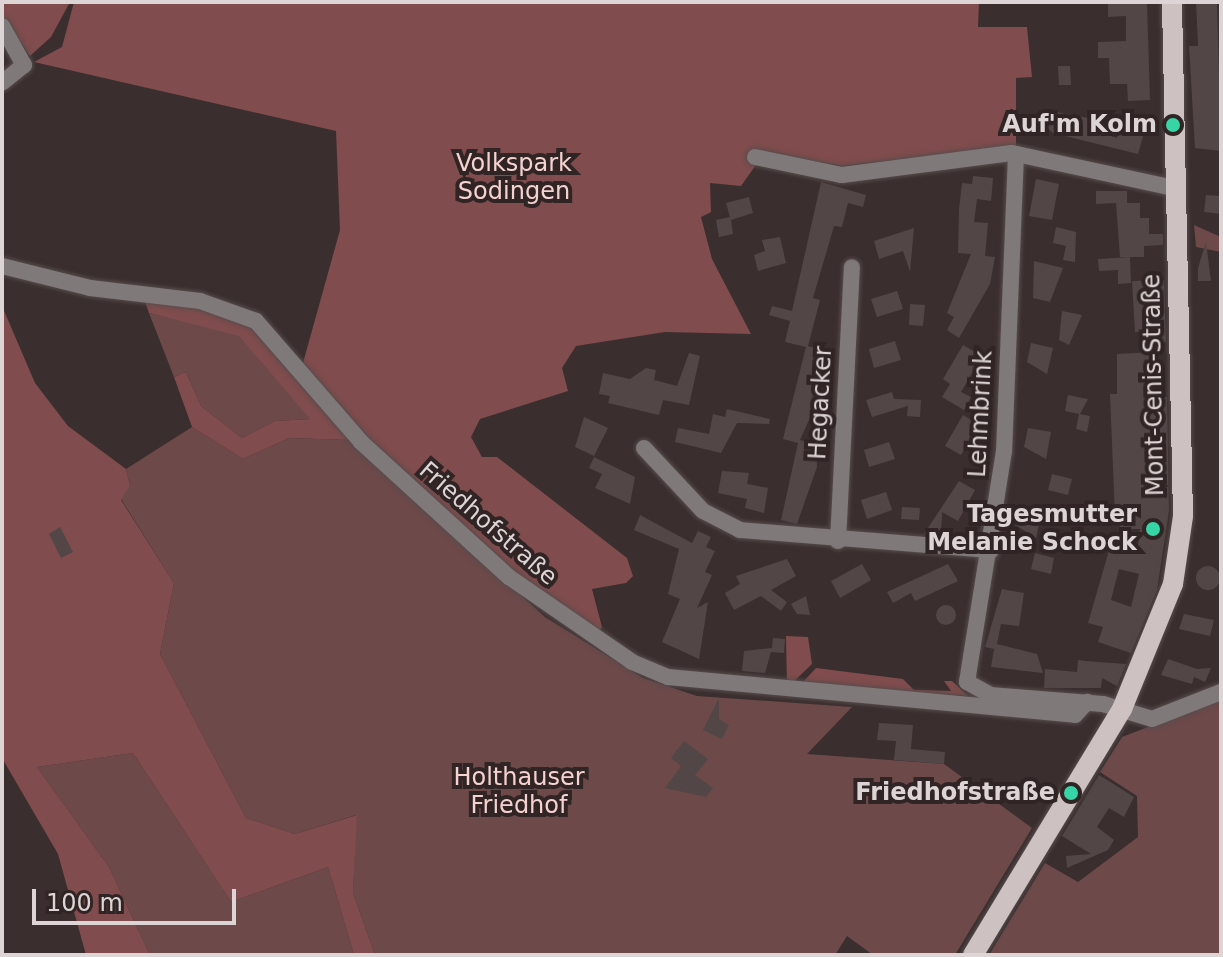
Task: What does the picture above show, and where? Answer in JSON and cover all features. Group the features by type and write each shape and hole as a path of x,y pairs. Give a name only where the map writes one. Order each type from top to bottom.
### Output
{"main road":[{"name":"Mont-Cenis-Straße","path":"973,955 1122,709 1159,629 1182,533 1172,2"}],"street":[{"path":"2,26 24,65 2,83"},
{"path":"755,157 842,175 1016,154 1174,188"},
{"name":"Lehmbrink","path":"965,674 991,550 1004,451 1016,154"},
{"name":"Friedhofstraße","path":"2,266 90,288 200,301 256,321 361,442 509,577 632,662 668,677 1075,715 1087,702"},
{"name":"Hegacker","path":"838,541 852,267"},
{"path":"644,448 669,482 722,523 756,534 991,550"},
{"name":"Friedhofstraße","path":"965,674 982,693 1087,702 1159,718 1221,692"}],"green space":[{"path":"2,2 70,2 51,37 30,56 2,15"},
{"name":"Volkspark Sodingen","path":"74,2 979,2 978,27 1027,27 1032,77 1016,78 1016,146 842,166 765,152 741,186 710,183 711,212 701,217 712,259 751,334 665,332 576,346 562,368 568,391 480,419 471,437 482,457 497,457 627,558 633,576 626,583 592,589 602,627 597,635 558,611 397,473 301,370 340,230 336,131 34,62 62,47"},
{"path":"1194,225 1221,237 1221,252 1196,247"},
{"path":"143,295 211,306 255,327 350,440 289,438 243,459 192,427 174,377 186,372 201,406 242,438 275,421 310,419 239,336 149,313"},
{"path":"2,306 35,383 68,426 126,469 130,486 121,500 174,583 160,654 246,818 295,834 357,815 353,893 375,955 354,955 328,867 231,902 133,753 37,767 109,867 150,955 86,955 58,854 2,758"},
{"path":"149,313 239,335 311,419 275,421 242,438 201,406 186,372 174,377"},
{"name":"Holthauser Friedhof","path":"192,427 243,459 289,438 350,440 545,617 643,678 697,696 852,707 807,754 944,764 1032,828 955,955 873,955 847,936 835,955 375,955 353,893 356,815 295,834 246,818 160,654 174,583 121,499 130,486 126,469"},
{"path":"786,636 808,637 812,664 787,688"},
{"path":"816,668 903,679 914,690 951,691 944,681 952,681 968,696 802,683"},
{"path":"1221,699 1221,955 989,955 1045,863 1078,882 1138,837 1137,796 1100,772 1122,737"},
{"path":"133,753 231,902 328,867 354,955 150,955 109,867 37,767"}],"building":[{"path":"1108,2 1147,2 1150,100 1128,101 1127,84 1110,84 1109,58 1098,58 1098,42 1126,41 1126,16 1108,17"},
{"path":"1196,2 1217,2 1221,151 1195,148 1189,46 1198,46"},
{"path":"1058,66 1070,66 1071,85 1059,85"},
{"path":"1050,111 1099,120 1088,129 1117,138 1124,115 1147,122 1138,154 1053,133 1045,126"},
{"path":"973,176 993,178 991,201 977,199 974,222 988,223 985,256 995,257 990,284 959,338 947,330 954,317 947,313 971,254 958,253 959,209 962,183 972,184"},
{"path":"1036,179 1059,184 1052,220 1029,216"},
{"path":"821,182 866,195 863,207 848,203 842,227 834,226 813,298 820,300 808,346 830,352 827,363 820,361 817,402 800,440 816,444 817,467 797,524 781,520 798,443 783,439 806,347 785,342 790,321 769,315 772,306 792,311"},
{"path":"1096,191 1127,191 1127,203 1140,203 1140,218 1149,218 1149,234 1163,234 1163,245 1144,246 1144,257 1120,257 1116,203 1096,204"},
{"path":"1206,195 1221,196 1221,214 1204,212"},
{"path":"749,197 753,213 731,220 733,234 719,237 716,220 730,217 726,203"},
{"path":"1056,227 1076,232 1075,262 1063,260 1066,246 1053,243"},
{"path":"914,228 910,272 903,251 879,259 874,241"},
{"path":"780,237 786,263 758,271 754,255 765,251 762,240"},
{"path":"1206,242 1211,281 1198,281 1198,268"},
{"path":"1130,257 1131,283 1118,284 1118,270 1099,271 1098,259"},
{"path":"1034,261 1063,268 1050,302 1033,298"},
{"path":"1164,280 1166,342 1145,342 1145,332 1135,332 1132,281"},
{"path":"897,291 903,309 877,317 871,299"},
{"path":"910,304 925,305 923,326 909,325"},
{"path":"1062,311 1082,315 1069,345 1059,340"},
{"path":"895,341 901,360 874,368 869,349"},
{"path":"1031,343 1053,348 1047,374 1027,362"},
{"path":"963,345 982,356 961,392 971,397 964,410 942,397 950,384 943,379"},
{"path":"1155,352 1156,397 1167,397 1169,511 1157,590 1131,653 1098,642 1103,627 1088,623 1110,547 1137,553 1140,529 1121,529 1115,517 1110,394 1117,394 1117,354","holes":["1119,569 1139,574 1131,607 1111,600"]},
{"path":"689,353 700,356 689,405 663,400 659,415 608,403 610,396 599,394 603,373 630,379 646,368 656,370 654,380 677,386"},
{"path":"892,392 894,399 921,400 920,417 907,416 908,406 872,417 866,400"},
{"path":"1068,395 1088,399 1080,414 1090,416 1087,432 1076,429 1079,414 1065,411"},
{"path":"727,409 770,419 769,424 737,423 721,453 675,442 678,428 709,434 713,414 725,417"},
{"path":"963,415 979,425 961,455 945,446"},
{"path":"584,417 608,428 594,456 575,447"},
{"path":"1028,428 1051,432 1046,459 1024,447"},
{"path":"889,442 895,459 869,467 864,450"},
{"path":"594,457 635,477 630,504 595,488 602,474 589,468"},
{"path":"722,471 749,473 747,484 768,488 764,513 745,508 747,499 718,493"},
{"path":"1052,474 1072,479 1068,495 1048,490"},
{"path":"959,481 975,490 958,521 942,512 941,535 924,534"},
{"path":"886,492 892,510 867,519 861,500"},
{"path":"1020,506 1042,511 1036,538 1015,525"},
{"path":"902,507 920,508 919,520 901,519"},
{"path":"640,515 692,543 698,531 711,537 706,547 715,551 705,572 712,575 697,608 708,602 699,659 662,642 680,599 668,594 679,549 634,530"},
{"path":"60,527 73,552 61,558 49,534"},
{"path":"1035,553 1054,558 1051,574 1031,569"},
{"path":"787,559 796,576 771,590 787,602 781,611 761,596 734,610 725,593 740,584 736,576"},
{"path":"862,564 871,580 840,598 831,581"},
{"path":"948,564 958,581 915,601 911,593 893,603 887,592"},
{"path":"1208,566 1219,573 1220,578 1213,589 1208,590 1197,583 1196,578 1203,567"},
{"path":"1002,589 1024,593 1019,626 1001,624 997,644 1037,654 1043,673 991,667 994,649 985,647"},
{"path":"806,596 810,615 797,614 791,604"},
{"path":"946,605 953,608 956,615 953,622 946,625 939,622 936,615 939,608"},
{"path":"1184,614 1214,620 1210,636 1179,629"},
{"path":"773,638 785,639 784,653 771,652 765,673 742,671 744,651 772,648"},
{"path":"1168,659 1197,669 1211,668 1205,682 1194,677 1192,684 1161,675"},
{"path":"1078,660 1126,664 1117,686 1102,678 1101,688 1044,688 1045,669 1077,672"},
{"path":"719,698 719,719 729,725 722,739 703,730"},
{"path":"879,723 913,725 911,749 945,752 944,764 894,760 896,741 877,740"},
{"path":"684,741 708,759 695,775 713,788 706,797 665,788 681,766 671,758"},
{"path":"1099,775 1134,797 1124,817 1109,808 1097,827 1114,840 1108,850 1067,868 1066,856 1091,854 1062,836"}],"place":[{"name":"Auf'm Kolm","path":"1173,125"},
{"name":"Tagesmutter Melanie Schock","path":"1153,529"},
{"name":"Friedhofstraße","path":"1071,793"}]}
